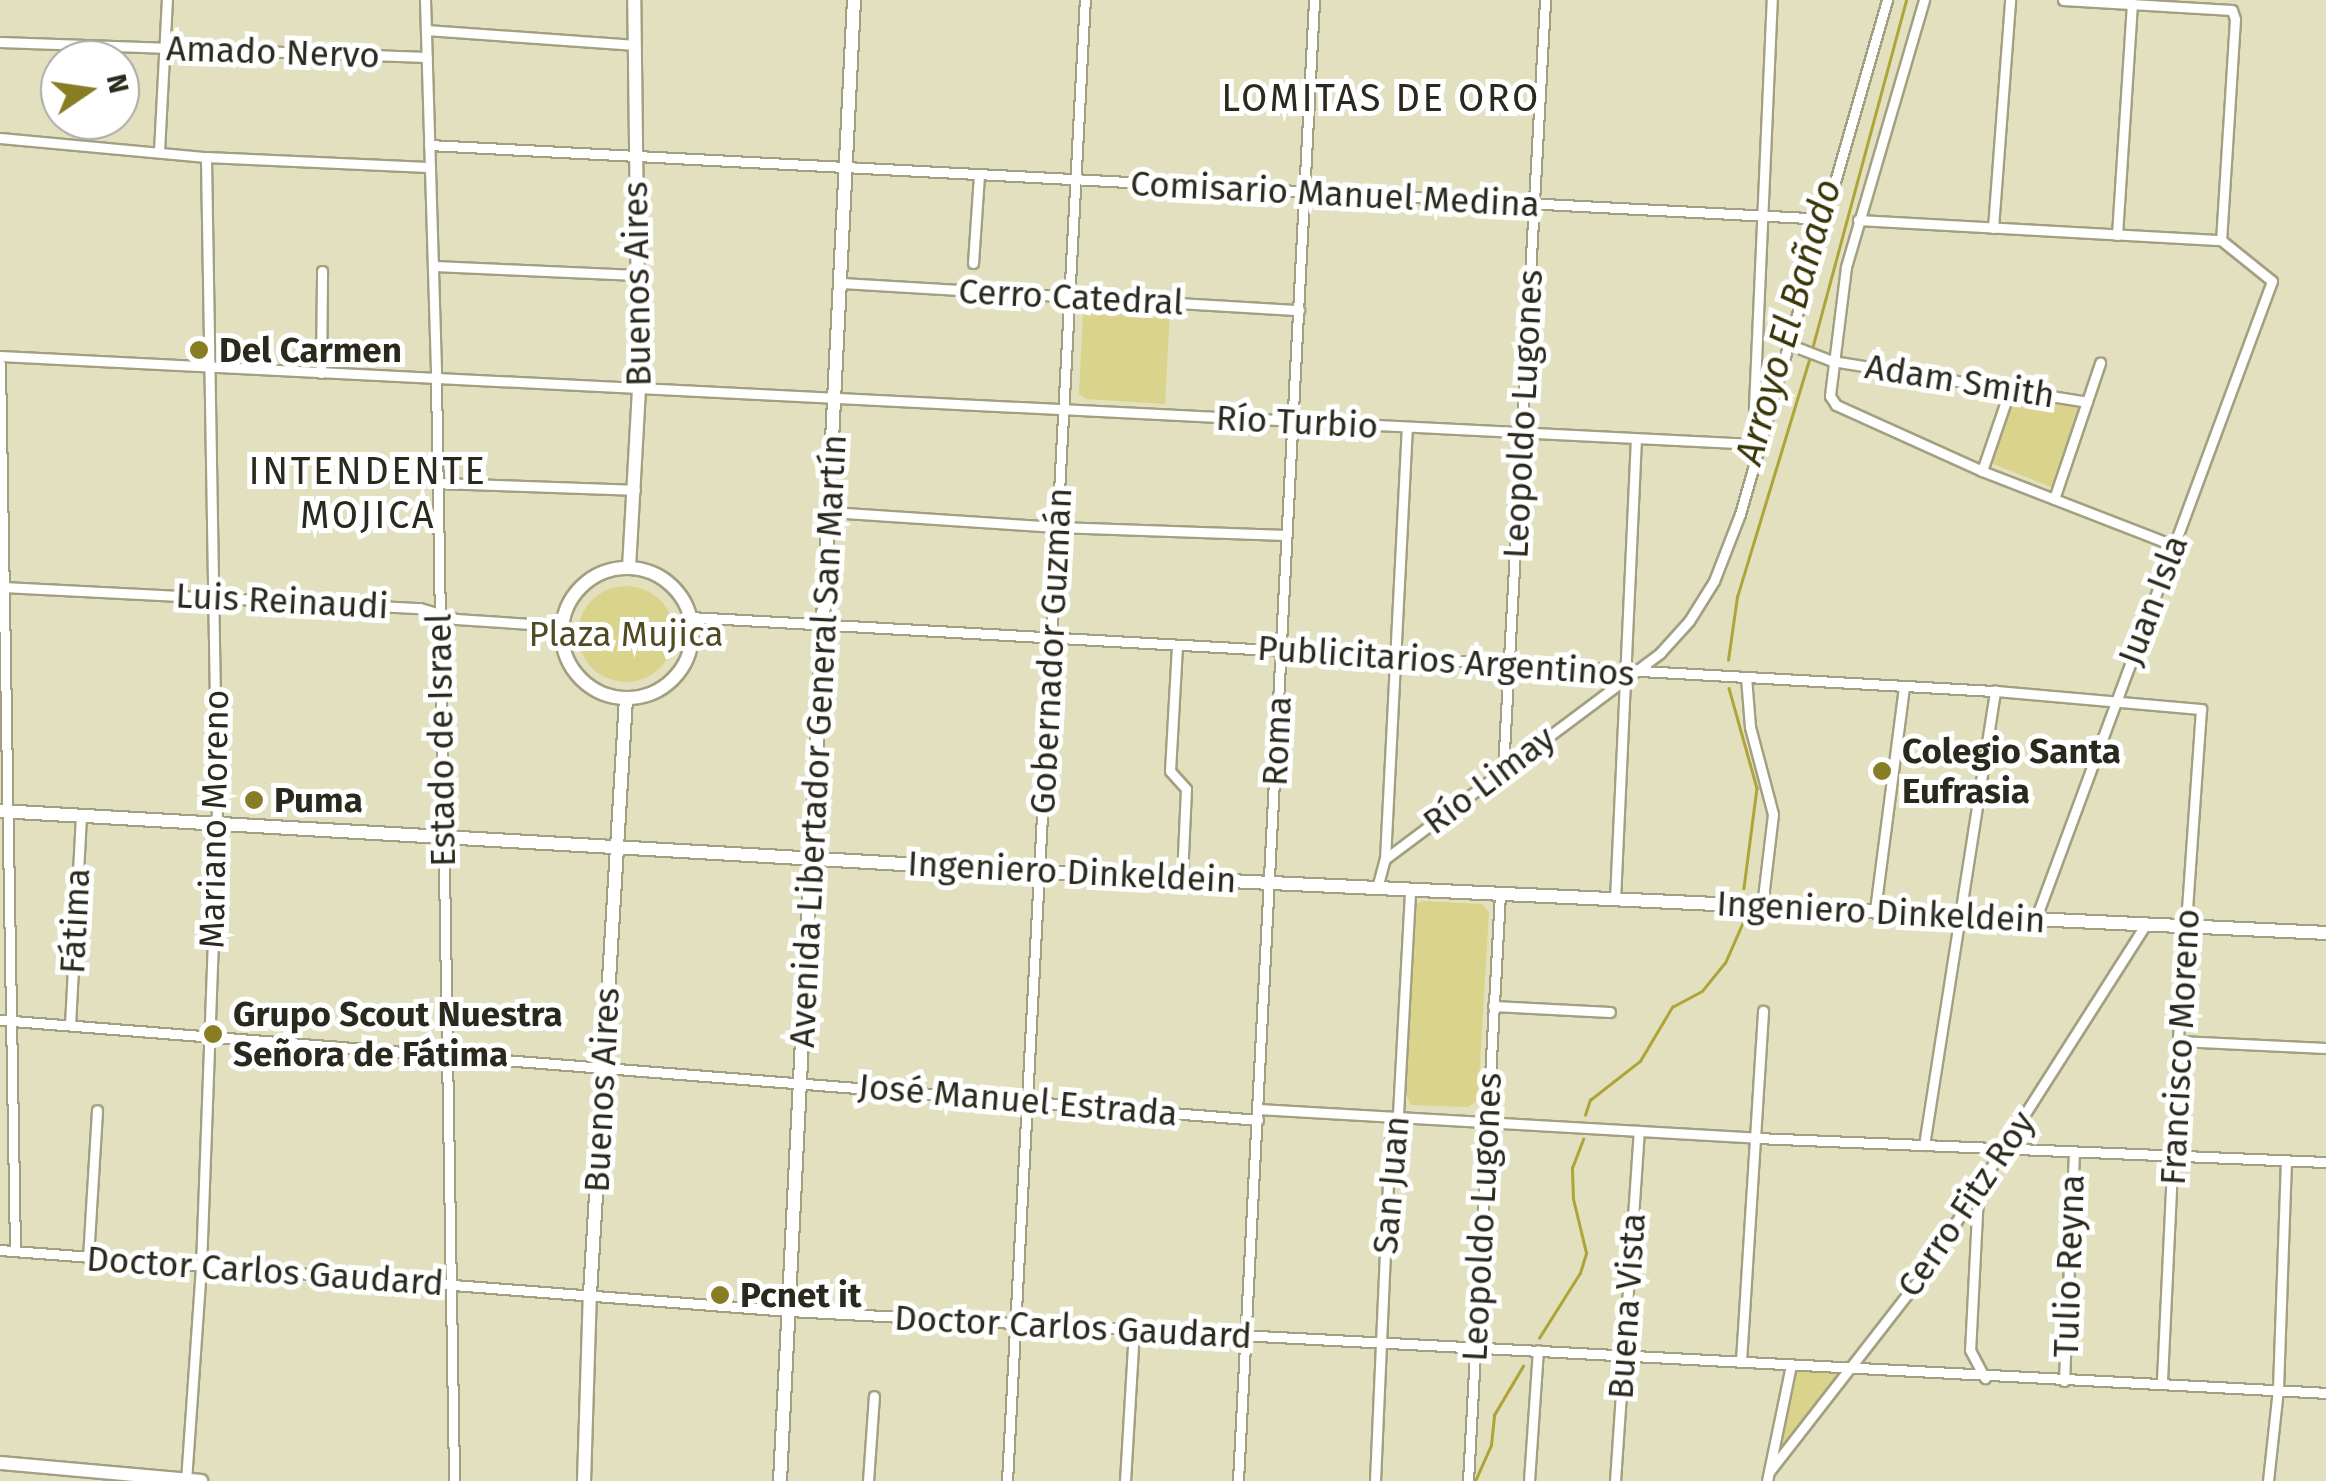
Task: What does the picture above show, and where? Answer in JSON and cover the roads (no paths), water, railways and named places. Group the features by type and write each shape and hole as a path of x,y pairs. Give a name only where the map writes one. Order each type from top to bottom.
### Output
{"main road":[{"name":"Buenos Aires","path":"629,568 639,389 634,0"},
{"name":"Avenida Libertador General San Martín","path":"780,1481 854,0"},
{"path":"629,568 668,582 690,617 690,651 673,680 643,697 605,695 579,676 564,648 562,626 567,608 592,578 629,568"},
{"name":"Buenos Aires","path":"584,1481 590,1294 626,699"},
{"name":"Ingeniero Dinkeldein","path":"5,812 1039,872 2326,933"},
{"path":"0,1463 191,1480"}],"street":[{"path":"159,151 167,0"},
{"name":"Estado de Israel","path":"425,0 436,379 454,1481"},
{"name":"Gobernador Guzmán","path":"1007,1481 1085,0"},
{"name":"Roma","path":"1238,1481 1314,0"},
{"name":"Leopoldo Lugones","path":"1504,768 1545,0"},
{"path":"1761,432 1754,407 1772,0"},
{"name":"Río Limay","path":"1385,859 1660,653 1689,620 1714,581 1740,514 1887,0"},
{"path":"1924,0 1858,220 1832,361 1830,396 1836,405 1982,471 2175,546"},
{"path":"1993,228 2010,0"},
{"path":"1858,220 2221,240 2235,19 2232,10 2063,0"},
{"path":"2118,235 2132,3"},
{"name":"Amado Nervo","path":"426,30 635,44"},
{"name":"Amado Nervo","path":"0,42 427,56"},
{"path":"0,138 206,157 428,166"},
{"name":"Comisario Manuel Medina","path":"428,144 846,170 1825,219"},
{"name":"Mariano Moreno","path":"191,1480 217,823 206,157"},
{"path":"973,263 978,176"},
{"name":"Juan Isla","path":"2036,918 2272,281 2221,240"},
{"path":"433,266 638,275"},
{"path":"321,373 322,271"},
{"name":"Cerro Catedral","path":"842,283 1299,310"},
{"name":"Adam Smith","path":"1788,344 1832,361 2087,402"},
{"name":"Río Turbio","path":"0,356 1758,444"},
{"path":"0,364 5,812 13,1021 6,1136 15,1252"},
{"path":"2054,499 2100,364"},
{"path":"1982,471 2010,389"},
{"path":"1376,888 1385,859 1407,428"},
{"path":"1614,900 1628,674 1636,439"},
{"path":"437,483 634,490"},
{"path":"830,512 1057,527 1286,535"},
{"name":"Luis Reinaudi","path":"2,587 420,608 438,614 562,626"},
{"name":"Publicitarios Argentinos","path":"690,617 1052,641 1614,668 1628,674 1995,691 2201,709"},
{"path":"1177,646 1170,771 1186,789 1182,878"},
{"path":"1746,677 1750,726 1773,814 1762,906"},
{"path":"1875,910 1904,686"},
{"path":"1924,1145 1995,691"},
{"name":"Francisco Moreno","path":"2162,1384 2178,1041 2201,709"},
{"name":"Fátima","path":"70,1026 81,816"},
{"name":"San Juan","path":"1375,1481 1390,1131 1398,1114 1410,890"},
{"name":"Leopoldo Lugones","path":"1468,1481 1500,894"},
{"name":"Cerro Fitz Roy","path":"1768,1476 1847,1368 1922,1277 2144,925"},
{"path":"1494,1006 1610,1012"},
{"path":"1742,1361 1763,1011"},
{"name":"José Manuel Estrada","path":"0,1020 1028,1100 1258,1114 1398,1114 1639,1132 2326,1162"},
{"path":"2178,1041 2326,1048"},
{"path":"88,1258 97,1110"},
{"name":"Buena Vista","path":"1615,1481 1639,1132"},
{"name":"Tulio Reyna","path":"2064,1381 2074,1152"},
{"path":"2268,1481 2278,1389 2286,1161"},
{"path":"1978,1192 1970,1350 1985,1378"},
{"name":"Doctor Carlos Gaudard","path":"0,1250 790,1311 1381,1346 1624,1354 1985,1378 2326,1394"},
{"path":"1126,1481 1134,1330"},
{"path":"1529,1481 1538,1350"},
{"path":"1768,1476 1790,1365"},
{"path":"868,1481 874,1396"}],"waterway":[{"name":"Arroyo El Bañado","path":"1728,660 1737,597 1809,360 1906,0"},
{"name":"Arroyo El Bañado","path":"1729,688 1757,788 1744,888"},
{"name":"Arroyo El Bañado","path":"1585,1115 1590,1100 1640,1061 1672,1007 1702,991 1725,963 1743,922"},
{"name":"Arroyo El Bañado","path":"1539,1338 1580,1273 1586,1253 1573,1199 1572,1168 1583,1139"},
{"name":"Arroyo El Bañado","path":"1475,1481 1491,1445 1494,1415 1523,1366"}],"place":[{"name":"Del Carmen","path":"199,350"},
{"name":"Colegio Santa Eufrasia","path":"1882,771"},
{"name":"Puma","path":"254,800"},
{"name":"Grupo Scout Nuestra Señora de Fátima","path":"213,1034"},
{"name":"Pcnet it","path":"720,1295"}],"district":[{"name":"LOMITAS DE ORO","path":"1381,99"},
{"name":"INTENDENTE MOJICA","path":"368,494"}],"park label":[{"name":"Plaza Mujica","path":"626,634"}]}
